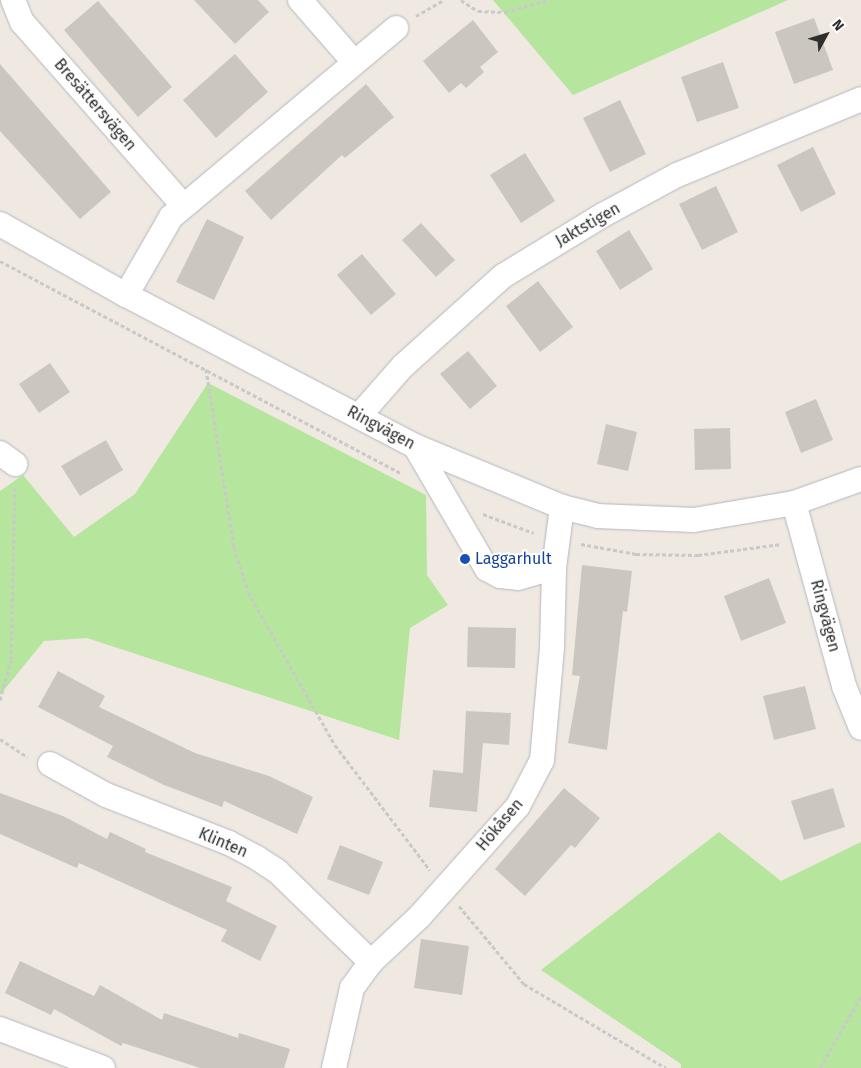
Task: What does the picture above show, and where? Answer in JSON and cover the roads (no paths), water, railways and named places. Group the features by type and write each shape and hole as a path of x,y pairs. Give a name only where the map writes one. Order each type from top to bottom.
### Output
{"street":[{"name":"Bresättersvägen","path":"13,0 22,22 183,205"},
{"path":"300,0 354,62"},
{"path":"126,295 171,217 183,205 396,28"},
{"name":"Jaktstigen","path":"359,416 403,366 503,276 603,215 677,175 861,99"},
{"name":"Ringvägen","path":"0,224 126,295 415,446 562,507 597,516 694,520 794,503 861,478"},
{"path":"415,446 487,569 500,576 518,578 554,568"},
{"name":"Ringvägen","path":"794,503 844,686 861,728"},
{"name":"Hökåsen","path":"334,1068 352,988 371,962 444,889 518,806 542,760 552,647 554,568 562,507"},
{"name":"Klinten","path":"50,764 106,796 229,843 257,858 276,871 371,962"},
{"path":"0,1029 103,1068"}],"place":[{"name":"Laggarhult","path":"465,559"}]}
